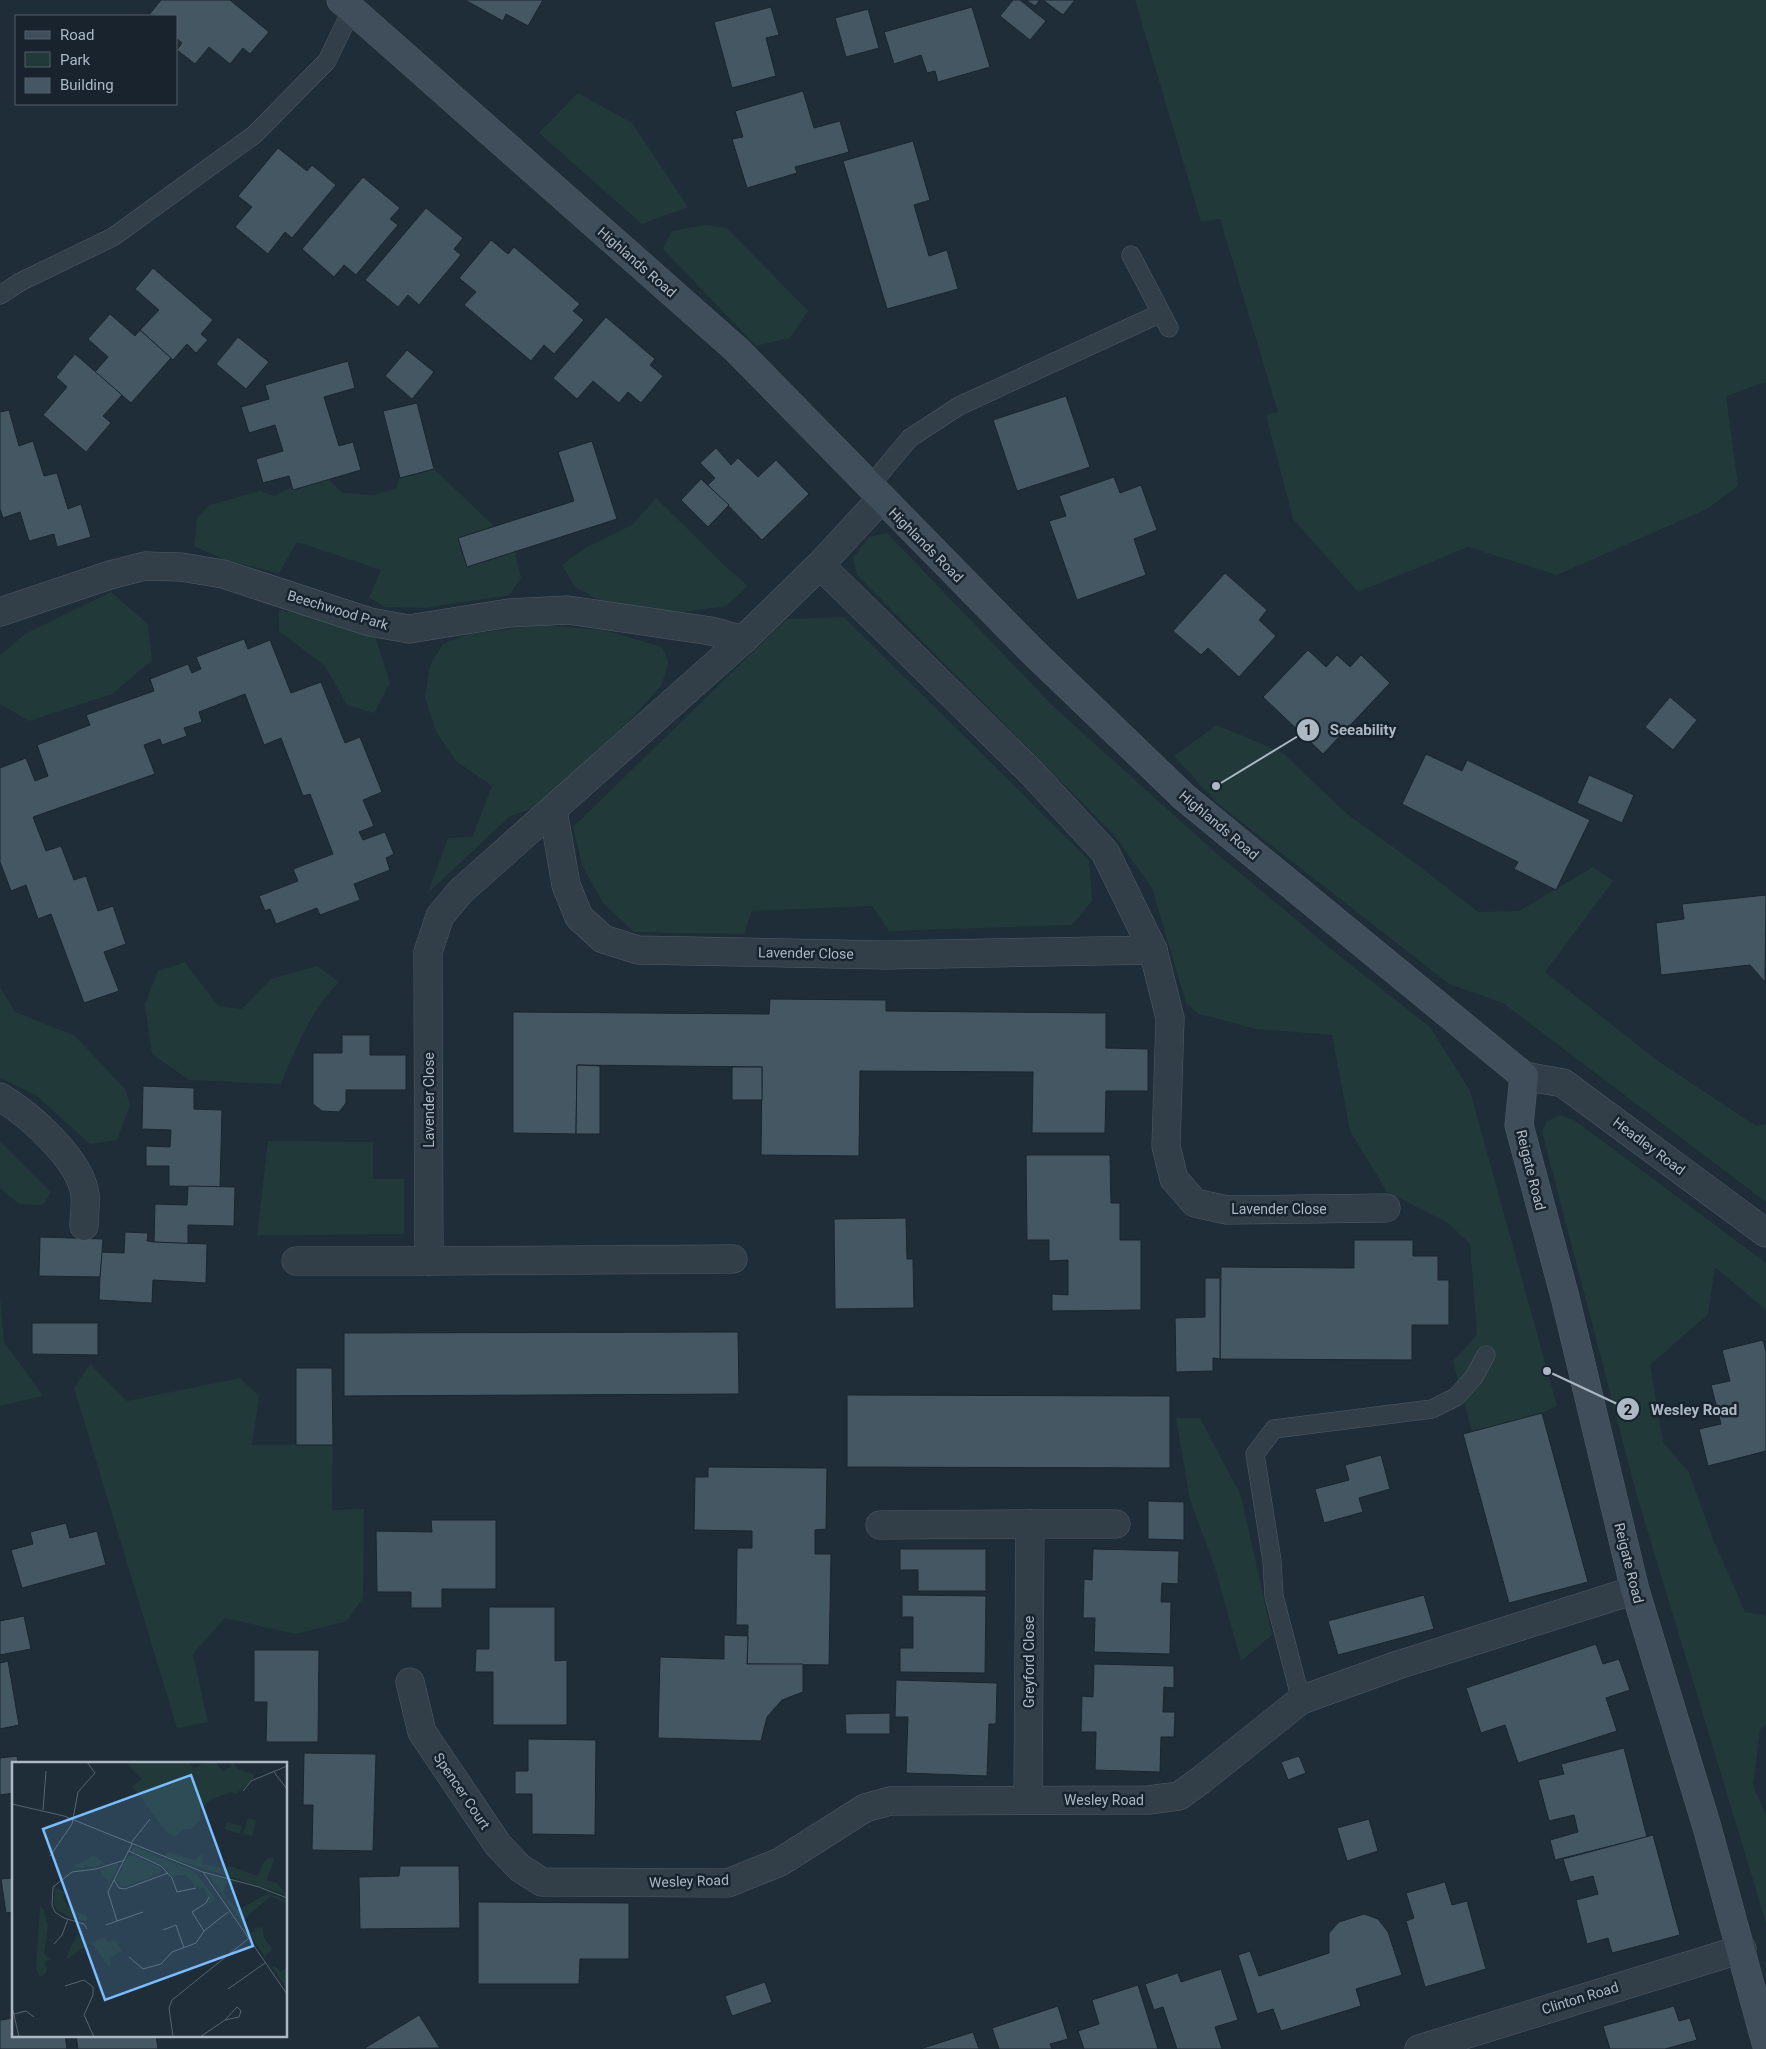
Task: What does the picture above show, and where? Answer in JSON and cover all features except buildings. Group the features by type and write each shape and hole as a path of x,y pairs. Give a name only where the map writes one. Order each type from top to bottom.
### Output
{"main road":[{"name":"Highlands Road","path":"350,3 459,106 736,350 1031,650 1184,797 1524,1076"},
{"name":"Reigate Road","path":"1524,1076 1519,1125 1565,1297 1635,1590 1707,1827 1742,1949 1766,2043"}],"street":[{"name":"Lavender Close","path":"429,1261 428,952 440,916 460,891 743,640 820,565 875,493"},
{"name":"Lavender Close","path":"820,565 1029,770 1104,852 1153,950 1170,1018 1166,1146 1174,1179 1195,1203 1227,1210 1386,1208"},
{"name":"Beechwood Park","path":"0,612 110,575 145,566 181,567 223,574 370,622 408,629 509,613 568,610 711,631 743,640"},
{"name":"Lavender Close","path":"553,810 566,885 579,917 603,939 638,950 886,955 1153,950"},
{"name":"Headley Road","path":"1524,1076 1563,1083 1766,1233"},
{"path":"0,1097 40,1127 70,1159 85,1194 84,1226"},
{"path":"296,1261 732,1259"},
{"name":"Greyford Close","path":"1028,1800 1030,1524"},
{"path":"880,1525 1116,1524"},
{"name":"Wesley Road","path":"542,1882 728,1883 780,1862 865,1808 890,1801 1148,1800 1179,1796 1301,1700 1398,1665 1635,1590"},
{"name":"Spencer Court","path":"410,1682 422,1732 498,1845 520,1868 542,1882"},
{"name":"Clinton Road","path":"1419,2049 1742,1949"}],"lane":[{"path":"0,295 20,282 113,238 254,136 327,61 350,3"},
{"path":"875,493 910,438 958,406 1165,321 1130,255"},
{"path":"1301,1700 1274,1596 1272,1562 1255,1454 1274,1429 1432,1409 1456,1397 1474,1377 1486,1355"}],"green space":[{"path":"1135,0 1766,0 1766,382 1726,396 1738,486 1707,509 1557,575 1468,547 1358,592 1293,519 1266,415 1278,412 1220,219 1201,222"},
{"path":"578,93 632,123 688,207 642,224 539,133"},
{"path":"706,225 727,228 808,311 790,338 756,346 663,249 672,231"},
{"path":"434,469 494,526 458,538 467,567 515,552 521,578 509,595 425,608 386,607 369,598 381,570 297,542 279,573 225,560 194,546 197,518 210,505 261,491 274,496 292,487 329,480 342,493 373,495 396,488 400,478"},
{"path":"656,498 748,586 726,606 683,612 616,609 576,588 562,565 585,548 632,525"},
{"path":"887,533 1055,708 1216,853 1337,954 1430,1027 1470,1091 1557,1406 1542,1413 1472,1432 1453,1361 1477,1335 1470,1244 1448,1223 1387,1192 1350,1131 1332,1035 1256,1029 1199,1014 1186,1003 1152,888 1115,836 857,575 853,558 869,537"},
{"path":"111,592 148,624 152,660 112,694 29,721 0,704 0,655 25,634"},
{"path":"279,610 323,617 375,636 390,683 374,713 347,705 325,666 279,631"},
{"path":"844,617 1089,860 1092,901 1072,925 889,931 872,906 752,911 744,934 634,932 603,903 582,865 573,827 787,619"},
{"path":"542,625 603,630 662,647 669,663 661,686 630,720 535,808 510,816 428,893 448,838 472,837 492,786 456,761 436,732 425,697 430,665 443,644 470,634"},
{"path":"1217,725 1283,753 1347,814 1418,865 1478,912 1519,911 1593,867 1613,881 1545,972 1658,1061 1756,1126 1766,1124 1766,1202 1503,1003 1449,984 1217,803 1174,756"},
{"path":"185,962 218,1006 242,1009 271,979 317,966 339,982 312,1017 281,1084 189,1080 152,1054 145,1004 158,971"},
{"path":"0,987 15,1012 75,1036 125,1089 130,1105 117,1140 90,1144 36,1095 0,1078"},
{"path":"1560,1115 1574,1120 1766,1263 1766,1310 1715,1267 1708,1314 1650,1365 1663,1442 1689,1473 1713,1539 1745,1612 1766,1616 1766,1724 1760,1730 1753,1785 1766,1815 1766,1923 1637,1496 1542,1132 1547,1121"},
{"path":"0,1141 51,1192 43,1205 19,1204 0,1188"},
{"path":"268,1141 373,1142 373,1179 404,1179 404,1234 257,1235"},
{"path":"0,1297 4,1342 43,1396 0,1406"},
{"path":"90,1364 127,1401 240,1378 259,1396 252,1445 333,1445 332,1510 364,1509 363,1598 347,1621 295,1634 225,1618 193,1654 208,1722 177,1728 74,1388"},
{"path":"1176,1418 1200,1418 1241,1496 1272,1635 1241,1661 1215,1568 1190,1500"}],"place":[{"name":"Seeability","path":"1216,786"},
{"name":"Wesley Road","path":"1547,1371"}]}
